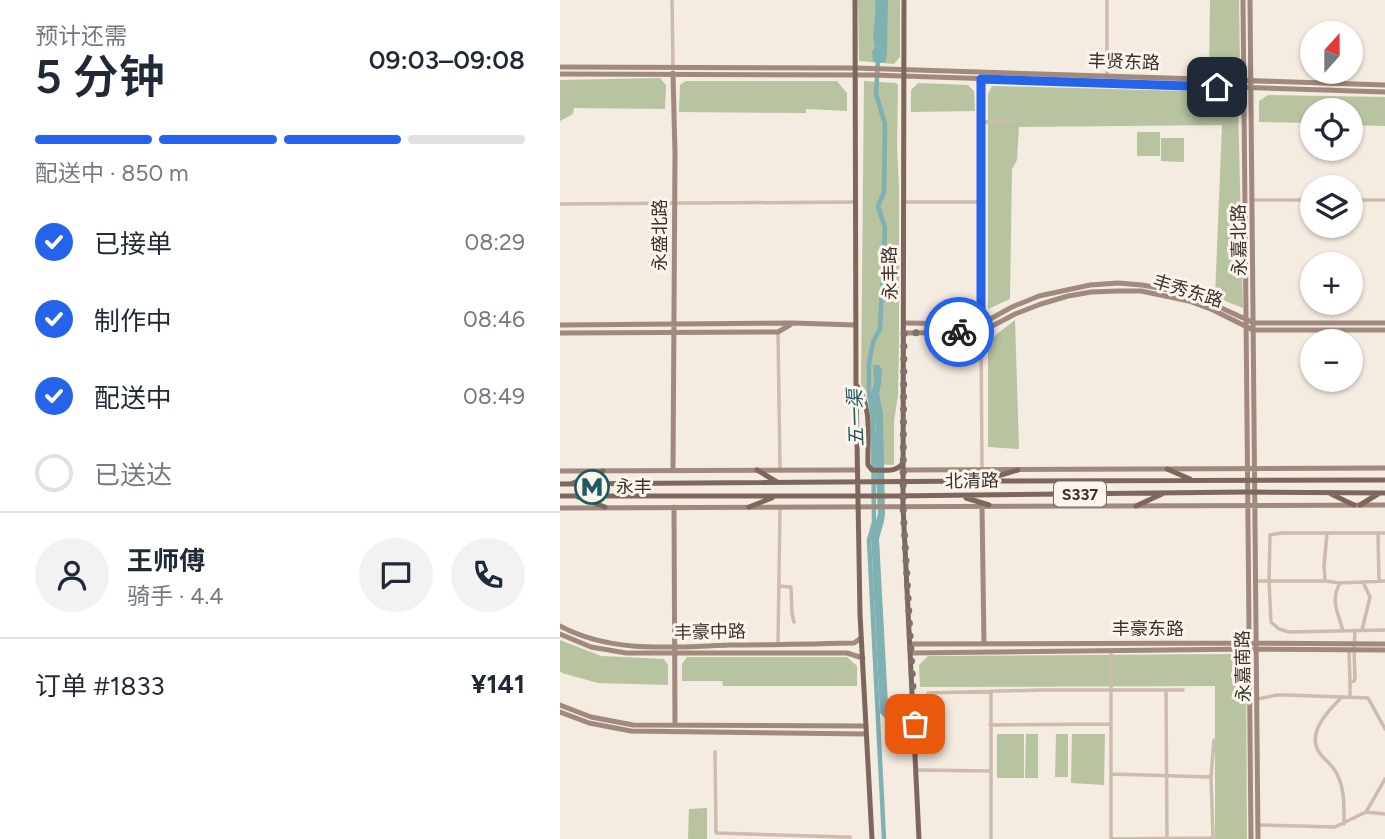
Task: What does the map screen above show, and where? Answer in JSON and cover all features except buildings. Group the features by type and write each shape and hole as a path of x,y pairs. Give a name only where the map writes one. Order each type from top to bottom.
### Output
{"main road":[{"name":"永丰路","path":"855,0 858,506 861,638 872,839"},
{"name":"永丰路","path":"904,0 903,506 919,839"},
{"path":"856,385 863,394 867,410 867,465 872,470 893,470 905,460"},
{"path":"1167,469 1193,480"},
{"path":"757,470 777,482"},
{"path":"983,481 1018,470"},
{"path":"570,484 603,471"},
{"name":"北清路","path":"560,484 1385,480"},
{"path":"1136,506 1164,493"},
{"path":"1328,493 1357,505 1382,493"},
{"name":"北清路","path":"560,496 1382,493"},
{"path":"575,496 605,508"},
{"path":"748,507 775,496"},
{"path":"959,496 986,505"}],"street":[{"name":"永盛北路","path":"672,0 673,471"},
{"path":"1107,0 1107,83"},
{"name":"永嘉北路","path":"1243,0 1247,492"},
{"name":"永嘉北路","path":"1250,0 1256,492"},
{"path":"560,66 673,66 855,72"},
{"path":"560,74 904,74"},
{"name":"丰贤东路","path":"904,74 1107,76 1385,85"},
{"name":"丰贤东路","path":"904,74 981,79 1385,92"},
{"path":"981,79 982,470"},
{"path":"981,122 1016,121"},
{"path":"1253,200 1300,200"},
{"path":"1363,200 1385,200"},
{"path":"560,204 856,202"},
{"path":"903,202 982,202"},
{"name":"丰秀东路","path":"904,323 981,324 1039,296 1090,285 1118,283 1191,294 1216,304 1246,323"},
{"name":"丰秀东路","path":"904,333 981,332 1041,304 1091,292 1117,291 1141,291 1189,301 1254,326 1385,330"},
{"path":"560,333 778,332 792,323"},
{"name":"丰秀东路","path":"1254,326 1385,323"},
{"path":"560,325 856,325"},
{"path":"778,332 780,470"},
{"name":"北清路","path":"904,470 1385,468"},
{"path":"560,471 858,470"},
{"name":"永嘉南路","path":"1247,492 1251,839"},
{"name":"永嘉南路","path":"1256,492 1258,839"},
{"path":"984,644 986,505"},
{"name":"北清路","path":"858,506 1385,505"},
{"path":"560,508 858,506"},
{"path":"674,507 675,728"},
{"path":"778,644 780,507"},
{"path":"1326,581 1324,566 1327,533"},
{"path":"1378,533 1379,581"},
{"path":"1385,533 1270,535 1269,581 1271,622 1279,629 1289,632 1385,630"},
{"path":"1257,581 1385,581"},
{"path":"1362,630 1370,597 1363,582"},
{"path":"1340,583 1334,600 1343,631"},
{"path":"779,586 791,587 794,622"},
{"name":"丰豪中路","path":"560,626 593,640 625,645 675,650 847,653 863,657"},
{"path":"1350,696 1351,647 1355,631"},
{"name":"丰豪中路","path":"560,634 606,650 626,653 778,644 854,643 861,638"},
{"name":"丰豪东路","path":"911,644 1385,647"},
{"name":"丰豪东路","path":"911,653 1111,651 1249,646"},
{"path":"1111,651 1111,839 1213,838 1211,777 1214,740"},
{"path":"1167,690 1167,839"},
{"path":"991,691 991,839"},
{"path":"928,693 1183,691"},
{"path":"1258,699 1277,695 1367,698 1385,729"},
{"path":"1341,698 1328,712 1315,737 1317,749 1338,775 1345,799 1344,824"},
{"path":"560,705 591,717 615,722 675,728 866,734"},
{"path":"560,712 589,723 631,731 866,726"},
{"path":"990,725 1110,724"},
{"path":"715,752 716,833 850,839"},
{"path":"917,770 991,771"},
{"path":"1111,774 1211,777"},
{"path":"1366,813 1385,779"},
{"path":"1258,825 1335,827 1366,813 1385,814"}],"green space":[{"path":"858,0 900,0 900,57 894,64 859,61"},
{"path":"1210,0 1239,0 1240,65 1229,75 1209,74"},
{"path":"660,78 666,85 665,109 574,108 573,114 560,121 560,80"},
{"path":"686,81 837,81 847,93 847,111 806,109 806,113 679,112 680,85"},
{"path":"864,81 898,85 899,340 894,465 874,464 868,394 861,384"},
{"path":"918,83 968,85 974,91 975,111 911,112 911,90"},
{"path":"992,86 1225,92 1238,103 1243,308 1215,297 1222,125 1019,127 1017,160 1012,169 1010,299 988,309 988,94"},
{"path":"1268,95 1385,97 1385,126 1363,125 1363,98 1300,98 1300,123 1259,122 1259,101"},
{"path":"1137,132 1160,132 1160,156 1137,156"},
{"path":"1161,138 1184,138 1184,162 1161,161"},
{"path":"1015,320 1019,449 988,447 988,341"},
{"path":"560,640 601,656 664,659 668,665 668,685 598,683 562,673"},
{"path":"1235,654 1246,664 1247,839 1215,839 1215,686 920,687 919,665 928,656"},
{"path":"687,657 847,657 857,666 857,686 723,686 722,681 682,681 682,664"},
{"path":"997,734 1024,734 1024,778 997,778"},
{"path":"1026,734 1038,734 1038,778 1025,778"},
{"path":"1056,734 1068,734 1068,777 1055,777"},
{"path":"1072,734 1105,734 1104,785 1071,783"},
{"path":"707,808 707,839 688,839 689,809"}],"water":[{"path":"875,0 888,0 885,63 873,62"},
{"path":"873,365 879,365 882,370 879,393 883,414 885,514 879,539 889,723 880,713 871,536 878,514 875,414 870,396 874,384"}],"waterway":[{"name":"五一渠","path":"878,60 876,94 885,124 884,192 878,206 885,228 880,329 873,342 869,364 869,395 873,417 874,522 869,540 884,839"}],"way so far":[{"path":"915,724 903,506 904,333 959,332"}],"place":[{"name":"永丰","path":"592,487"}],"route":[{"path":"959,332 981,332 981,79 1217,87"}]}
